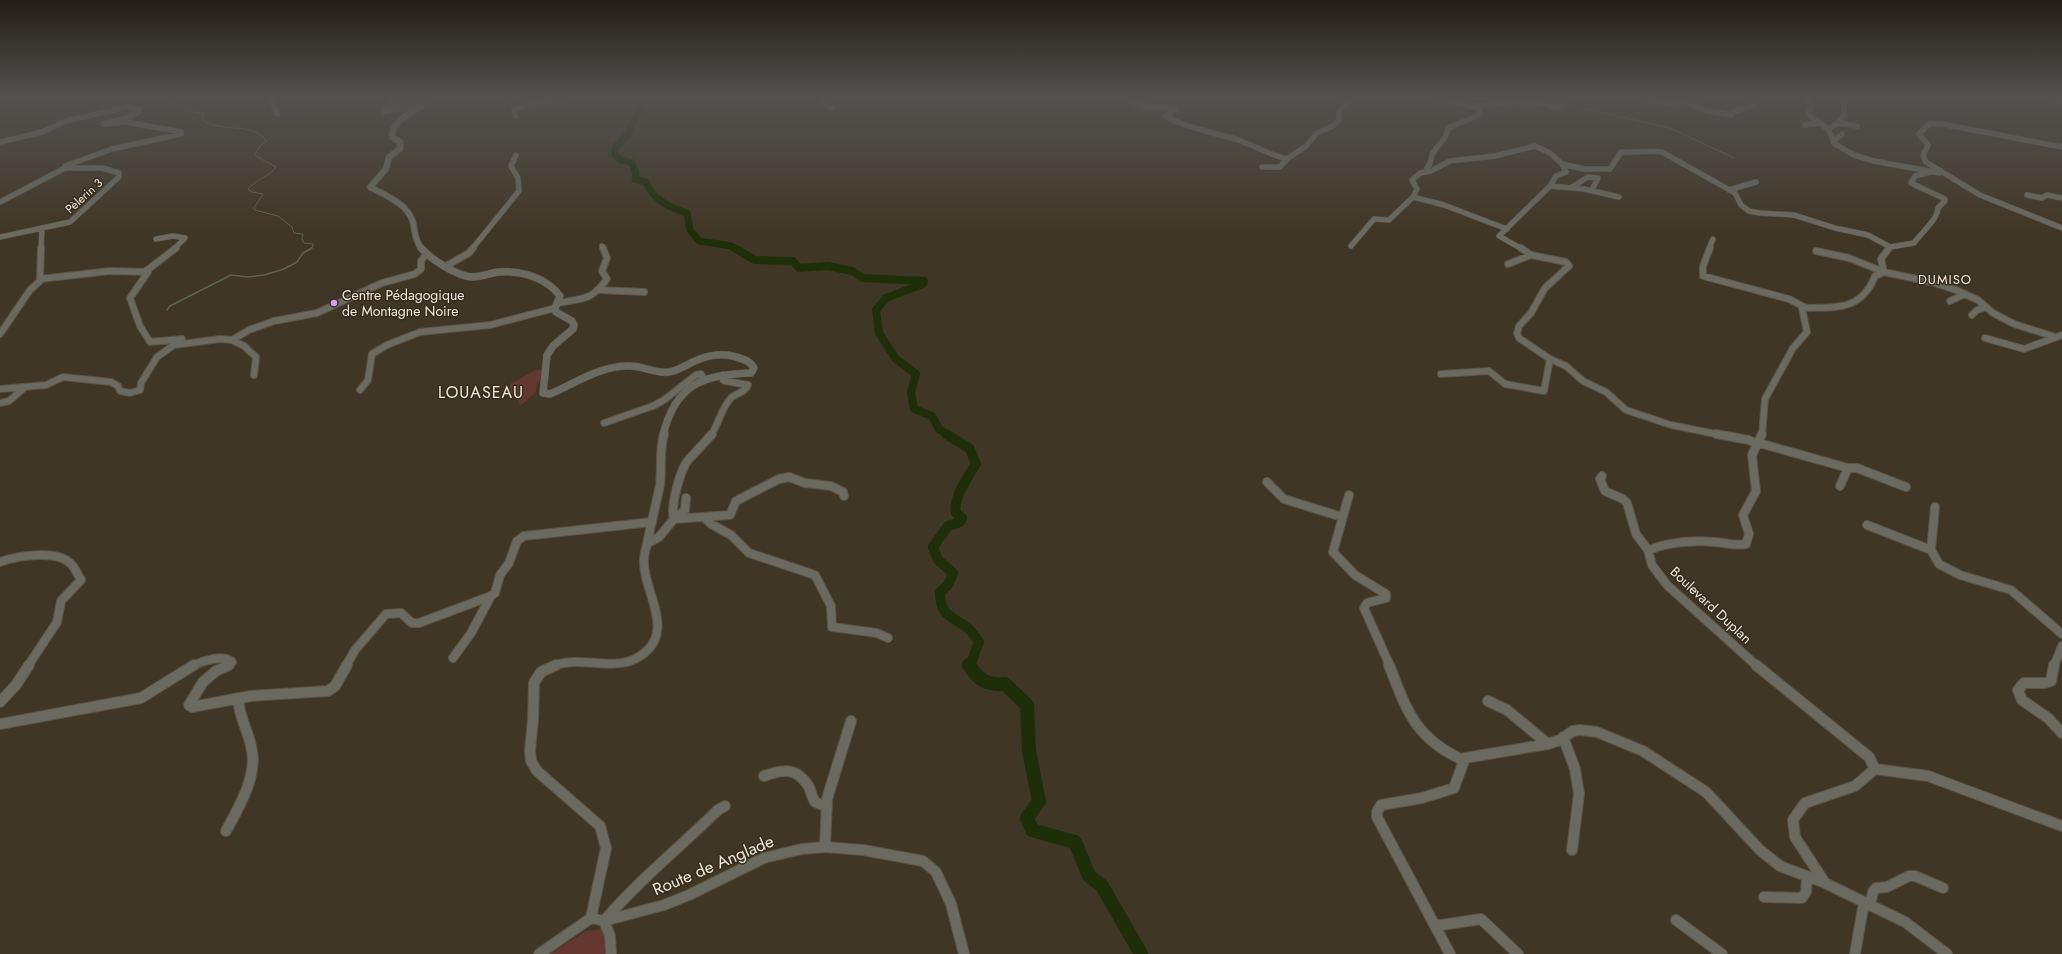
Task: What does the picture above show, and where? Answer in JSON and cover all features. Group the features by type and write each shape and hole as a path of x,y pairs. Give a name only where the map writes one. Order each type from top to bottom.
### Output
{"street":[{"name":"Pèlerin 3","path":"65,168 76,161 112,148 135,144"},
{"path":"400,144 400,149 389,157 386,169 370,187 394,198 405,210 411,218 417,240 426,254 466,276 473,277 500,272 517,274 546,282 557,290 560,296 556,312 572,321 574,325 573,329 553,346 547,355 546,374 542,386 543,393 550,394 594,372 608,368 639,367 663,373 676,371 692,362 706,357 731,355 742,358 754,368 751,372 704,379 689,388 671,409 661,448 661,479 644,563 654,603 657,626 653,642 644,653 629,662 617,664 587,660 559,663 542,672 533,685 534,717 529,755 530,762 537,771 600,826 605,839 606,848 591,918 539,954"},
{"path":"1246,144 1262,152 1286,158"},
{"path":"1262,168 1280,167 1286,158 1308,144"},
{"path":"1429,171 1427,168 1432,163 1433,154 1442,144"},
{"path":"1835,144 1854,155 1866,160 1934,171 1954,177"},
{"path":"1927,144 1928,145 1923,159 1954,177 1965,187 1980,195 2062,228"},
{"path":"2044,144 2062,147"},
{"path":"1351,246 1374,219 1389,220 1413,197 1417,189 1412,180 1420,173 1429,171 1450,161 1495,156 1536,146 1547,151 1563,166 1566,172 1556,176 1550,186 1499,236 1514,243 1531,254 1566,262 1569,266 1545,288 1531,313 1517,330 1519,338 1550,359 1566,366 1582,382 1606,392 1626,410 1672,425 1749,440 1758,444 1848,468 1857,468 1906,487"},
{"path":"1563,166 1584,169 1610,169 1614,166 1617,156 1621,152 1639,154 1657,150 1730,190 1737,195 1740,205 1750,211 1774,215 1790,214 1803,217 1837,229 1870,235 1890,247 1914,243 1922,230 1932,222 1938,213 1938,208 1944,200 1911,183 1911,180 1920,174 1934,171"},
{"path":"446,266 469,253 519,191 520,186 517,174 511,166 516,155"},
{"path":"0,202 65,168"},
{"name":"Pèlerin 3","path":"42,229 72,221 119,177 119,173 102,168 65,168"},
{"path":"1572,187 1588,177 1598,178 1592,190"},
{"path":"1730,190 1756,182"},
{"path":"1550,186 1592,190 1619,197"},
{"path":"2027,195 2042,198 2047,195 2062,198"},
{"path":"1413,197 1444,205 1507,229"},
{"path":"0,237 42,229 40,279 30,290 0,334"},
{"path":"40,279 110,271 146,271 162,256 183,243 186,238 173,236 156,239"},
{"path":"1713,239 1703,266 1703,276 1789,299 1804,308 1838,307 1854,303 1870,289 1875,276 1884,272"},
{"path":"360,390 370,379 370,358 372,354 406,336 434,329 490,325 592,296 599,290 607,279 602,271 607,258 602,246"},
{"path":"1884,272 1881,259 1890,247"},
{"path":"1816,251 1849,258 1884,272 1932,282 1978,300 1993,313 2014,324 2059,336"},
{"path":"232,340 257,326 288,317 317,313 346,302 382,283 415,274 421,269 421,261 426,254"},
{"path":"1508,264 1531,254"},
{"path":"146,271 148,272 147,275 130,298 140,326 150,342 201,337 232,340 244,346 256,357 254,375"},
{"path":"599,290 644,292"},
{"path":"1950,301 1965,294"},
{"path":"1972,315 1977,310 1986,307"},
{"name":"Boulevard Duplan","path":"1804,308 1802,308 1807,332 1793,348 1765,399 1762,435 1752,455 1756,491 1743,515 1749,534 1746,544 1735,547 1717,542 1675,543 1660,545 1648,550 1652,565 1667,585 1760,668 1869,757 1875,769"},
{"path":"1985,338 2024,349 2059,336"},
{"path":"0,389 46,385 63,377 111,382 118,386 120,391 127,394 134,393 140,390 141,383 157,357 164,350 182,342 220,338"},
{"path":"1441,374 1489,371 1505,384 1544,391 1550,359"},
{"path":"604,423 653,406 664,400 691,378 702,374 704,379"},
{"path":"674,519 672,512 674,496 688,460 695,455 716,428 725,406 731,398 747,388 748,385 744,383 725,382 723,380 723,375"},
{"path":"0,403 14,398 24,388"},
{"path":"1840,486 1848,468"},
{"path":"1602,476 1601,483 1605,491 1623,499 1627,503 1636,534 1648,550"},
{"path":"674,519 705,518 730,515 736,501 779,479 789,477 811,485 831,486 843,492 844,496"},
{"path":"1266,482 1284,499 1342,517"},
{"path":"1349,495 1340,528 1333,546 1333,552 1355,574 1386,594 1386,598 1367,603 1364,608 1376,632 1406,710 1433,744 1441,751 1463,760 1470,757 1548,744 1560,740 1573,731 1597,732 1643,751 1706,792 1760,850 1780,866 1825,883 1905,922 1947,954"},
{"path":"648,543 659,537 674,519 685,510 686,498"},
{"path":"1935,507 1931,550 1939,564 1960,575 2011,590 2062,634"},
{"path":"705,518 711,524 731,535 748,553 815,575 820,580 832,606 832,627 877,633 888,638"},
{"path":"453,658 471,633 491,596 495,593 500,575 509,564 518,541 524,536 652,522"},
{"path":"1867,525 1931,550"},
{"path":"0,562 12,558 53,555 70,563 81,580 62,600 58,608 59,614 57,622 16,685 0,702"},
{"path":"0,724 141,698 157,690 162,684 186,668 212,659 226,658 232,662 226,668 218,669 206,678 193,693 189,705 192,706 238,698 318,693 328,690 339,681 355,650 386,614 395,612 401,613 412,623 419,623 491,596"},
{"path":"2062,646 2055,662 2051,681 2044,683 2024,683 2018,690 2022,700 2048,718 2062,733"},
{"path":"226,831 240,806 251,771 251,744 243,729 239,714 238,698"},
{"path":"1488,701 1507,710 1548,744"},
{"path":"826,847 829,790 852,721"},
{"path":"1563,737 1578,781 1580,797 1572,829 1572,850"},
{"path":"1450,954 1385,834 1377,817 1377,812 1381,805 1422,798 1454,788 1463,760"},
{"path":"1825,883 1795,837 1793,820 1805,803 1855,786 1875,769 1909,772 1928,776 2062,826"},
{"path":"764,776 782,770 787,771 802,780 808,787 813,800 817,805 827,808"},
{"path":"604,921 627,894 666,860 718,810 725,806"},
{"name":"Route de Anglade","path":"604,921 664,905 689,896 764,858 802,849 826,847 863,850 923,861 936,872 951,904 964,954"},
{"path":"1856,954 1867,903 1876,888 1891,886 1909,876 1921,878 1943,888"},
{"path":"1764,896 1796,900 1802,898 1805,896 1807,877"},
{"path":"591,918 604,921"},
{"path":"1435,926 1481,919 1518,954"},
{"path":"1676,920 1722,954"},
{"path":"604,921 610,936 611,954"}],"shaded area":[{"path":"536,370 542,370 543,374 537,384 536,392 520,406 517,397 509,392 510,384"},
{"path":"603,929 607,931 609,954 550,954 586,931"}],"waterway":[{"path":"263,144 254,155 276,167 248,189 252,192 263,194 254,208 255,210 278,216 292,227 294,233 303,234 302,239 304,243 313,244 313,247 310,249"},
{"path":"619,144 615,148 615,155 620,160 631,162 636,173 635,179 646,182 657,198 662,202 687,213 690,230 699,241 731,246 736,249"},
{"path":"1703,144 1734,158"},
{"path":"167,310 170,306 231,275 248,277 264,275 284,269 297,262 303,253 312,248"},
{"path":"734,248 755,260 793,261 799,268 828,266 852,271 863,278 924,281 923,284 886,298 876,310 879,333 896,359 916,374 911,392 914,409 932,416 939,429 948,435"},
{"path":"946,434 970,449 976,464 965,481 957,500 956,513 962,518 960,522 948,526 933,547 938,560 953,573 948,585 940,592 942,606 948,615 969,629 979,642 970,666"},
{"path":"969,665 976,675 984,681 993,684 1005,684 1027,705 1029,751 1039,801 1027,818 1032,830 1075,842 1089,876 1102,886 1141,954"}],"place":[{"name":"Centre Pédagogique de Montagne Noire","path":"334,303"}],"district":[{"name":"DUMISO","path":"1945,279"},
{"name":"LOUASEAU","path":"481,392"}]}
